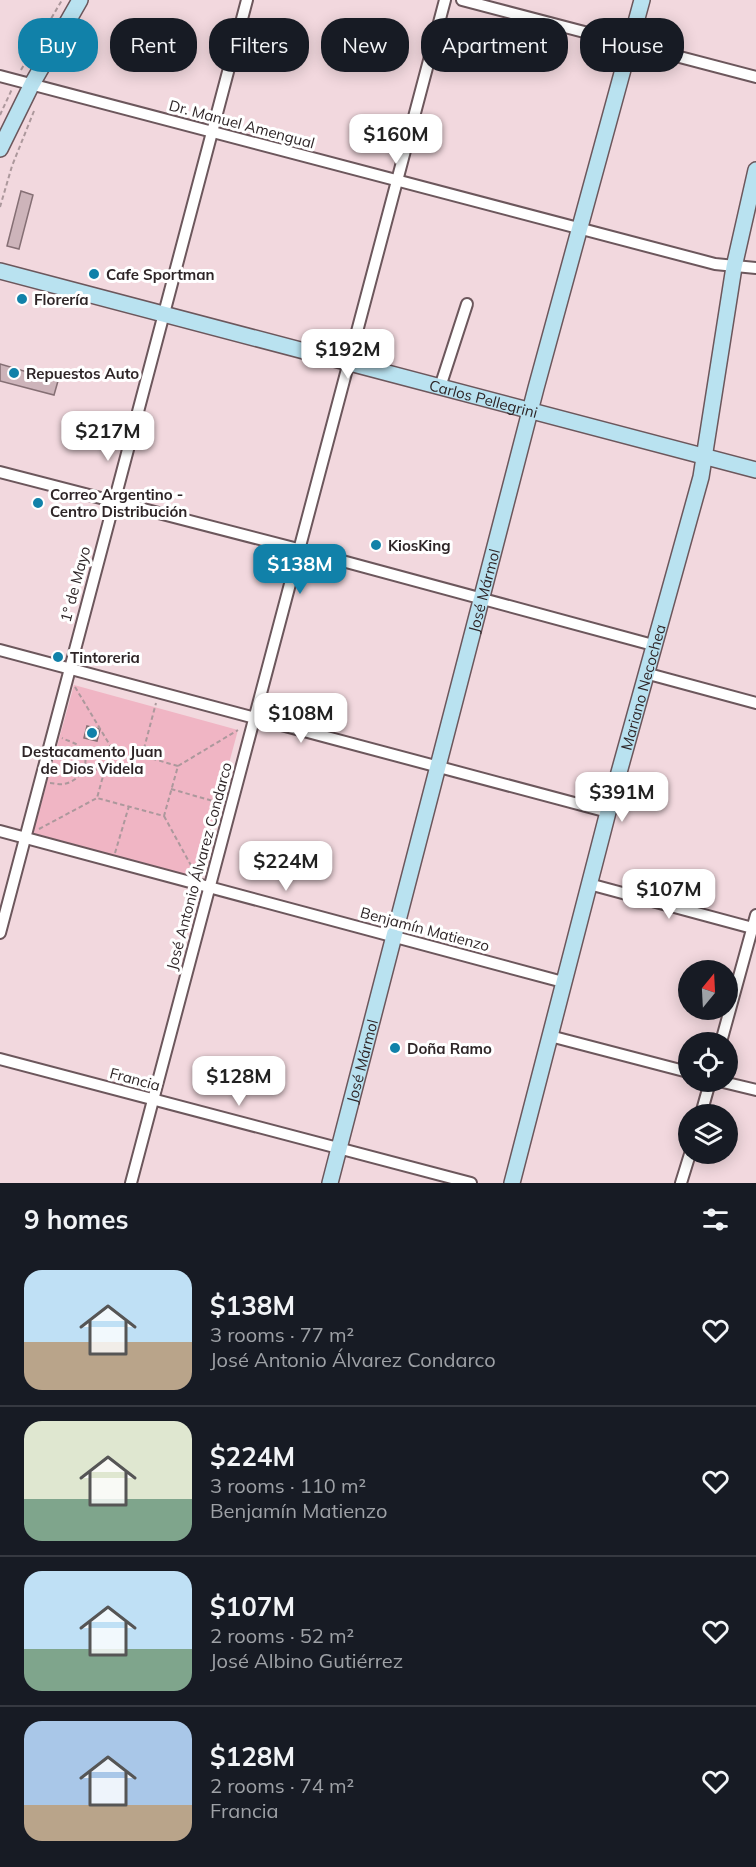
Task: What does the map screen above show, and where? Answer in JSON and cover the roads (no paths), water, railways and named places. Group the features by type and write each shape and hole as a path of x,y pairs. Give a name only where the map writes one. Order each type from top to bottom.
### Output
{"street":[{"path":"0,149 39,86 80,0"},
{"name":"1° de Mayo","path":"0,933 29,835 69,668 210,131 247,0"},
{"name":"José Antonio Álvarez Condarco","path":"131,1183 445,0"},
{"path":"462,0 580,31"},
{"name":"José Mármol","path":"638,18 642,0"},
{"path":"684,58 756,77"},
{"name":"José Mármol","path":"330,1183 531,411 623,72"},
{"name":"Dr. Manuel Amengual","path":"0,76 580,228 734,267 756,268"},
{"name":"Mariano Necochea","path":"512,1183 608,812 705,456 734,267 756,170"},
{"name":"Carlos Pellegrini","path":"0,271 756,470"},
{"path":"440,387 467,304"},
{"path":"0,472 298,549 653,645"},
{"path":"0,650 608,812"},
{"path":"645,673 756,703"},
{"name":"Benjamín Matienzo","path":"0,831 29,835 112,861 563,982"},
{"path":"589,884 754,928"},
{"path":"724,1032 756,915"},
{"path":"550,1036 678,1069"},
{"name":"Francia","path":"0,1059 471,1183"},
{"path":"738,1086 756,1090"},
{"path":"681,1183 687,1164"}],"place":[{"name":"Cafe Sportman","path":"94,274"},
{"name":"Florería","path":"22,299"},
{"name":"Repuestos Auto","path":"14,373"},
{"name":"Correo Argentino - Centro Distribución","path":"38,503"},
{"name":"KiosKing","path":"376,545"},
{"name":"Tintoreria","path":"58,657"},
{"name":"Destacamento Juan de Dios Videla","path":"92,733"},
{"name":"Doña Ramo","path":"395,1048"}]}
